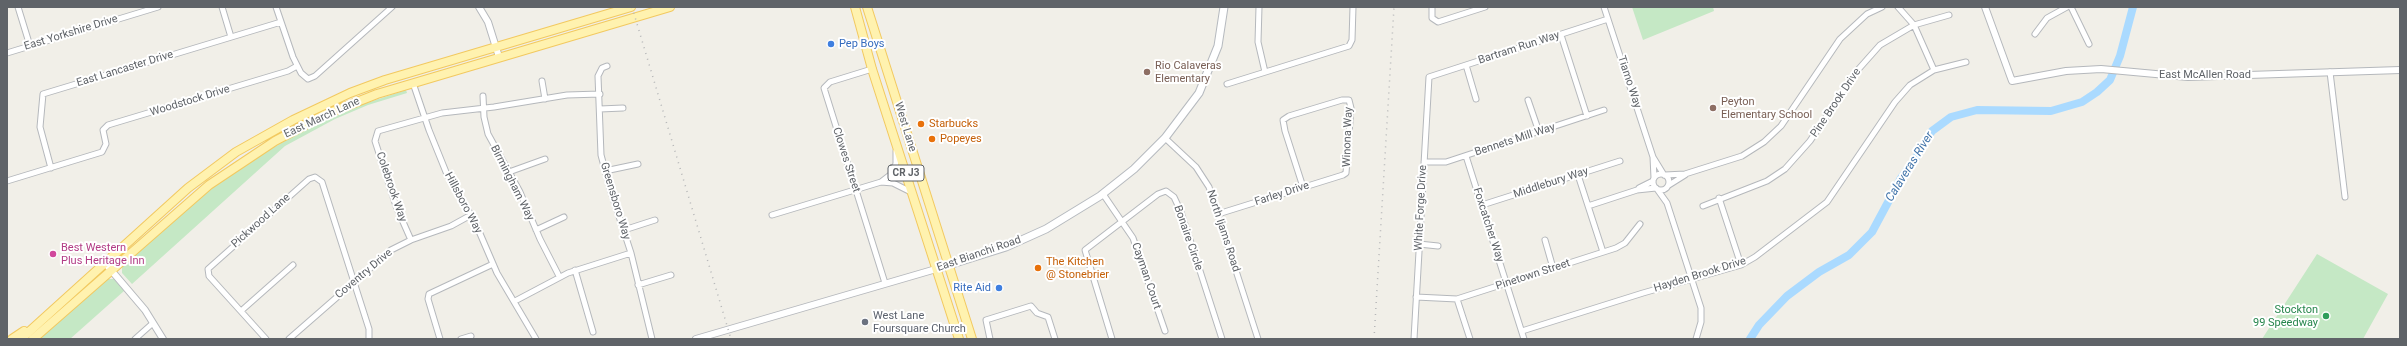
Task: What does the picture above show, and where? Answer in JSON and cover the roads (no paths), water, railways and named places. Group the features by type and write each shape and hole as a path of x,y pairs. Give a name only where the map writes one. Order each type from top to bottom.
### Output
{"main road":[{"name":"East March Lane","path":"21,339 38,322 206,174 236,152 286,123 350,93 496,47 631,7"},
{"name":"East March Lane","path":"33,339 209,185 255,152 324,115 413,83 670,7"},
{"name":"West Lane","path":"854,7 872,69 959,339"},
{"name":"West Lane","path":"867,7 972,339"},
{"name":"East Bianchi Road","path":"936,269 1024,239 1064,218 1103,194 1134,169 1165,138 1192,104 1205,80 1218,46 1224,7"},
{"path":"12,339 38,322"}],"street":[{"path":"18,7 30,46"},
{"name":"East Yorkshire Drive","path":"7,52 158,7"},
{"path":"222,7 231,37"},
{"path":"276,7 297,66 305,77 311,79 392,7"},
{"path":"479,7 488,22 499,57"},
{"path":"1259,7 1258,42 1265,72"},
{"path":"1227,84 1349,46 1352,40 1353,7"},
{"path":"1432,7 1432,18 1434,21 1442,21 1485,7"},
{"name":"Tiamo Way","path":"1604,7 1653,157 1664,175"},
{"path":"1588,206 1637,190 1653,180 1659,174 1685,174 1742,156 1769,138 1781,126 1840,39 1852,26 1874,9 1882,7"},
{"path":"1898,7 1914,25 1934,70"},
{"path":"1906,7 1909,18"},
{"name":"East McAllen Road","path":"1985,7 2012,81 2066,71 2104,69 2171,76 2400,70"},
{"path":"2035,34 2047,18 2067,7"},
{"path":"2072,7 2089,44"},
{"name":"Pine Brook Drive","path":"1703,206 1720,198 1762,183 1785,168 1810,141 1867,58 1880,45 1914,25 1949,15"},
{"name":"Bartram Run Way","path":"1429,77 1608,19"},
{"name":"East Lancaster Drive","path":"52,168 40,127 43,94 281,22"},
{"path":"1561,35 1587,116"},
{"name":"Hayden Brook Drive","path":"1522,331 1643,292 1692,280 1740,265 1766,250 1827,202 1902,93 1910,85 1934,70 1966,62"},
{"path":"1466,65 1476,99"},
{"name":"Woodstock Drive","path":"52,168 98,154 106,148 102,132 108,125 288,71 297,66"},
{"name":"Greensboro Way","path":"607,66 599,72 601,156 631,254 652,339"},
{"name":"Clowes Street","path":"872,69 830,82 824,88 885,283"},
{"path":"2330,72 2345,196"},
{"name":"White Forge Drive","path":"1414,339 1429,77"},
{"path":"542,81 545,99"},
{"name":"Hillsboro Way","path":"413,83 438,155 471,215 493,264 536,339"},
{"path":"425,117 442,112 545,99 600,94"},
{"name":"Birmingham Way","path":"483,96 483,108 488,134 509,172 559,276"},
{"name":"Winona Way","path":"1303,187 1285,131 1284,120 1289,116 1342,100 1349,100 1351,108 1346,173"},
{"path":"1528,100 1539,132"},
{"path":"600,109 623,108"},
{"name":"Bennets Mill Way","path":"1424,162 1446,162 1604,110"},
{"name":"Colebrook Way","path":"411,240 396,206 375,141 376,133 380,130 425,117"},
{"name":"North Ijams Road","path":"1165,138 1200,172 1209,187 1258,339"},
{"path":"772,215 856,191 881,182 894,172 896,163 896,142"},
{"name":"Foxcatcher Way","path":"1466,156 1524,339"},
{"name":"Tiamo Way","path":"1653,157 1653,180"},
{"path":"509,172 545,159"},
{"name":"Middlebury Way","path":"1482,205 1620,161"},
{"path":"605,171 638,164"},
{"path":"7,181 52,168"},
{"name":"Farley Drive","path":"1218,214 1346,173"},
{"path":"1637,190 1664,190 1668,185 1685,174"},
{"path":"1578,175 1603,252"},
{"path":"1664,175 1669,180 1667,202 1692,280 1701,315 1696,339"},
{"name":"Pickwood Lane","path":"241,311 209,276 208,269 309,179 317,177 322,182 354,282"},
{"path":"1653,180 1656,189 1667,202"},
{"path":"881,182 893,183 913,194"},
{"name":"Bonaire Circle","path":"1112,339 1085,250 1161,192 1170,193 1181,212 1222,339"},
{"path":"1103,194 1123,222"},
{"path":"1720,198 1740,265"},
{"name":"Coventry Drive","path":"289,339 391,250 411,240 441,231 471,215"},
{"path":"536,230 564,217"},
{"path":"624,230 655,220"},
{"name":"Cayman Court","path":"1123,222 1138,250 1165,331"},
{"name":"Pinetown Street","path":"1416,297 1457,299 1506,284 1603,252 1625,243 1640,224"},
{"path":"1545,240 1553,268"},
{"path":"1419,244 1438,246"},
{"path":"515,301 559,276 631,254"},
{"path":"105,263 153,323 163,339"},
{"path":"440,339 428,299 430,294 493,264"},
{"path":"266,339 241,311 293,265"},
{"name":"East Bianchi Road","path":"696,339 936,269"},
{"path":"575,270 593,332"},
{"path":"638,285 671,275"},
{"path":"354,282 369,338"},
{"path":"1457,299 1470,339"},
{"path":"990,339 985,322 987,319 1031,306 1037,313 1048,317 1055,339"},
{"path":"135,339 153,323"},
{"path":"461,339 471,336"}],"waterway":[{"name":"Calaveras River","path":"1750,339 1759,325 1787,296 1819,272 1849,255 1872,232 1901,178 1915,159 1932,131 1951,117 1977,110 2051,111 2082,102 2097,92 2110,80 2120,56 2133,7"}],"railway":[{"path":"632,7 731,339"},
{"path":"1374,339 1394,7"}],"place":[{"name":"Pep Boys","path":"831,44"},
{"name":"Rio Calaveras Elementary","path":"1147,72"},
{"name":"Peyton Elementary School","path":"1713,108"},
{"name":"Starbucks","path":"921,124"},
{"name":"Popeyes","path":"932,139"},
{"name":"Best Western Plus Heritage Inn","path":"53,254"},
{"name":"The Kitchen @ Stonebrier","path":"1038,268"},
{"name":"Rite Aid","path":"999,288"},
{"name":"Stockton 99 Speedway","path":"2326,316"},
{"name":"West Lane Foursquare Church","path":"865,322"}]}
